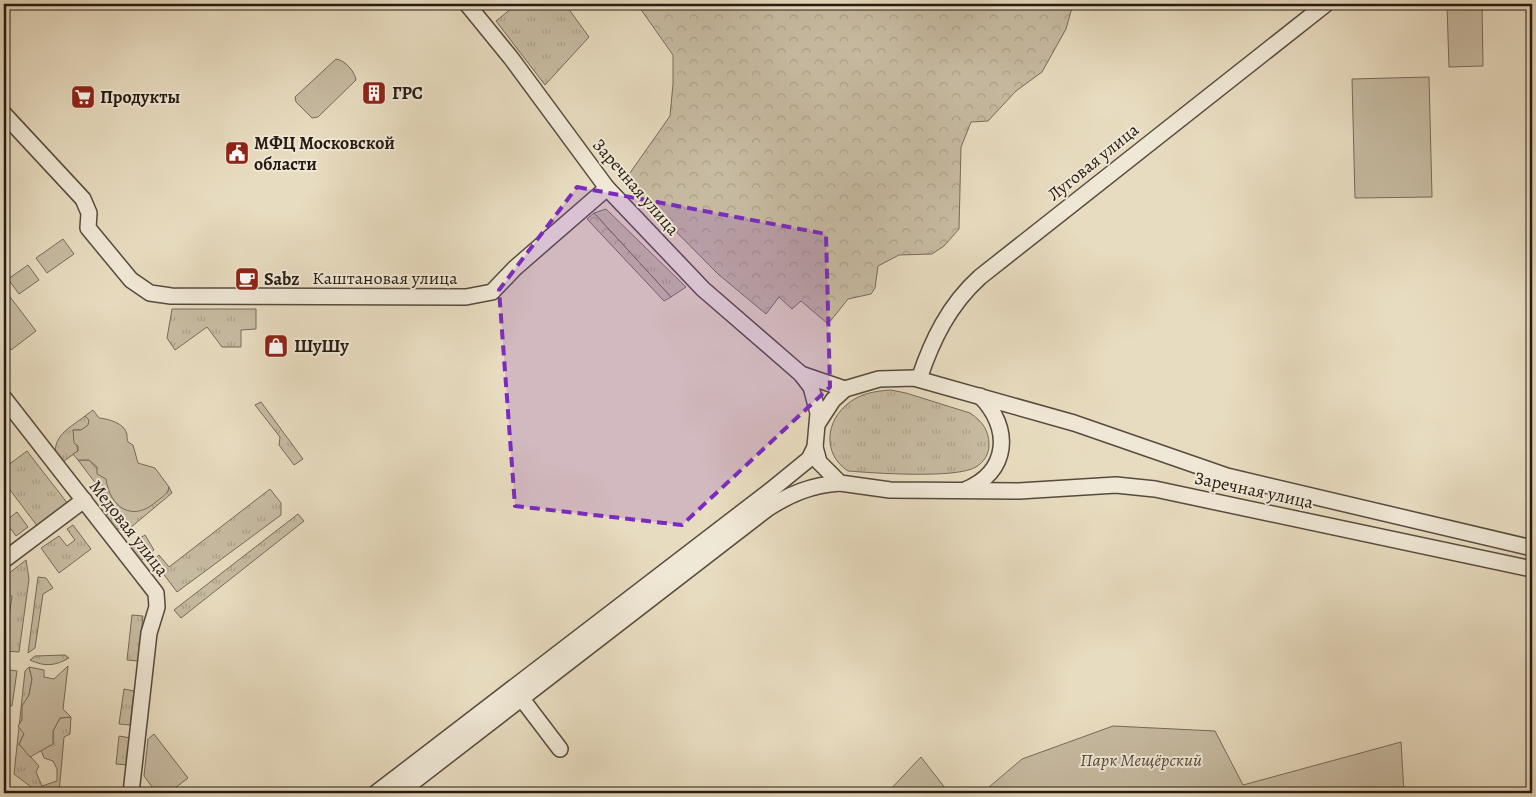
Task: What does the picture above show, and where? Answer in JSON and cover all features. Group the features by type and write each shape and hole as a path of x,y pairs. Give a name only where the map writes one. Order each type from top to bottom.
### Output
{"street":[{"name":"Заречная улица","path":"467,4 511,58 607,188 703,289 801,374 813,392 818,422 815,447"},
{"name":"Луговая улица","path":"919,379 942,323 952,306 980,277 1326,4"},
{"name":"Каштановая улица","path":"4,114 83,199 89,213 88,228 132,280 150,293 171,296 466,297 492,292 515,268 607,188"},
{"name":"Заречная улица","path":"801,374 845,389"},
{"name":"Заречная улица","path":"818,422 833,400 845,389 879,378 896,376 919,379 1074,422 1227,476 1532,548"},
{"name":"Заречная улица","path":"964,490 977,485 988,476 997,463 1001,448 1001,433 997,416 980,396"},
{"name":"Медовая улица","path":"4,398 156,593 157,600 149,633 131,793"},
{"path":"815,447 818,462 840,484"},
{"path":"376,793 771,490 809,459 815,447"},
{"name":"Заречная улица","path":"399,793 767,509 799,490 824,484 890,490 1019,491 1116,486 1155,489 1532,568"},
{"path":"4,560 84,500"},
{"path":"522,699 560,749"}],"highlighted area":[{"path":"577,187 826,234 830,387 682,525 515,506 499,290"}],"green space":[{"path":"517,4 565,4 589,37 545,85 496,21"},
{"path":"637,4 1073,4 1066,29 1042,72 1016,91 988,121 971,122 961,147 959,229 944,246 932,254 899,255 878,266 875,288 871,294 848,299 828,324 801,301 792,309 779,297 766,314 718,274 625,180 670,116 673,84 673,55"},
{"path":"1482,4 1483,66 1449,67 1447,5"},
{"path":"336,59 349,67 354,73 356,80 318,117 312,118 296,102 295,97"},
{"path":"1429,77 1432,197 1355,198 1352,79"},
{"path":"606,209 686,287 671,297 594,213"},
{"path":"594,213 671,297 664,301 587,219"},
{"path":"63,239 74,254 47,273 36,258"},
{"path":"28,265 39,280 19,294 8,279"},
{"path":"4,289 36,331 11,350 4,340"},
{"path":"172,309 256,309 256,329 241,330 241,347 222,347 207,327 175,350 167,338"},
{"path":"891,390 970,413 974,416 984,426 988,435 989,448 984,460 976,467 966,471 951,473 914,474 848,471 834,456 831,446 830,437 835,418 842,409 859,396"},
{"path":"261,402 303,459 294,465 279,445 280,437 255,405"},
{"path":"93,410 99,418 123,427 127,434 128,442 133,445 138,463 155,468 169,487 164,495 148,508 131,511 118,505 112,498 106,479 97,474 97,467 89,460 78,460 73,454 78,451 78,446 74,443 73,430 81,430 88,425 89,420 85,416"},
{"path":"85,416 89,420 89,425 81,430 73,430 78,451 57,466 55,448 57,442 65,431"},
{"path":"27,451 68,504 38,527 4,482 4,468"},
{"path":"78,460 89,460 106,479 168,492 169,487 172,493 130,528 106,530 99,520 115,509"},
{"path":"270,489 281,503 281,515 177,592 153,560 159,555 169,567"},
{"path":"17,512 28,527 16,536 11,529 4,535 4,522"},
{"path":"298,514 304,521 181,618 174,610"},
{"path":"73,525 91,549 59,573 41,548 59,536 67,546 75,540 67,529"},
{"path":"145,535 154,550 134,566 121,550"},
{"path":"26,560 29,579 19,652 4,651 12,596 4,595 4,577"},
{"path":"38,577 46,578 53,588 43,594 35,648 28,653"},
{"path":"132,615 143,616 138,661 127,660"},
{"path":"65,655 69,658 54,664 45,665 30,660 35,656"},
{"path":"68,666 63,709 71,717 60,718 53,731 53,744 30,757 19,744 24,734 18,726 22,720 22,706 29,695 32,679 29,667 44,670 44,677 54,679"},
{"path":"29,667 32,679 29,695 23,706 24,734 19,744 39,766 36,772 42,786 57,781 57,769 53,761 44,758 41,750 53,743 53,731 60,718 71,717 70,734 64,737 59,793 39,793 14,774 25,671"},
{"path":"4,669 17,671 12,706 4,705"},
{"path":"124,689 134,691 130,725 119,724"},
{"name":"Парк Мещёрский","path":"1113,726 1215,731 1243,785 1401,742 1404,793 982,793 1022,759"},
{"path":"154,734 188,778 175,788 156,792 144,776 148,739"},
{"path":"119,736 131,738 128,765 116,764"},
{"path":"921,757 949,793 887,793"}],"place":[{"name":"ГРС","path":"374,93"},
{"name":"Продукты","path":"83,97"},
{"name":"МФЦ Московской области","path":"237,153"},
{"name":"Sabz","path":"247,279"},
{"name":"ШуШу","path":"276,346"}]}
